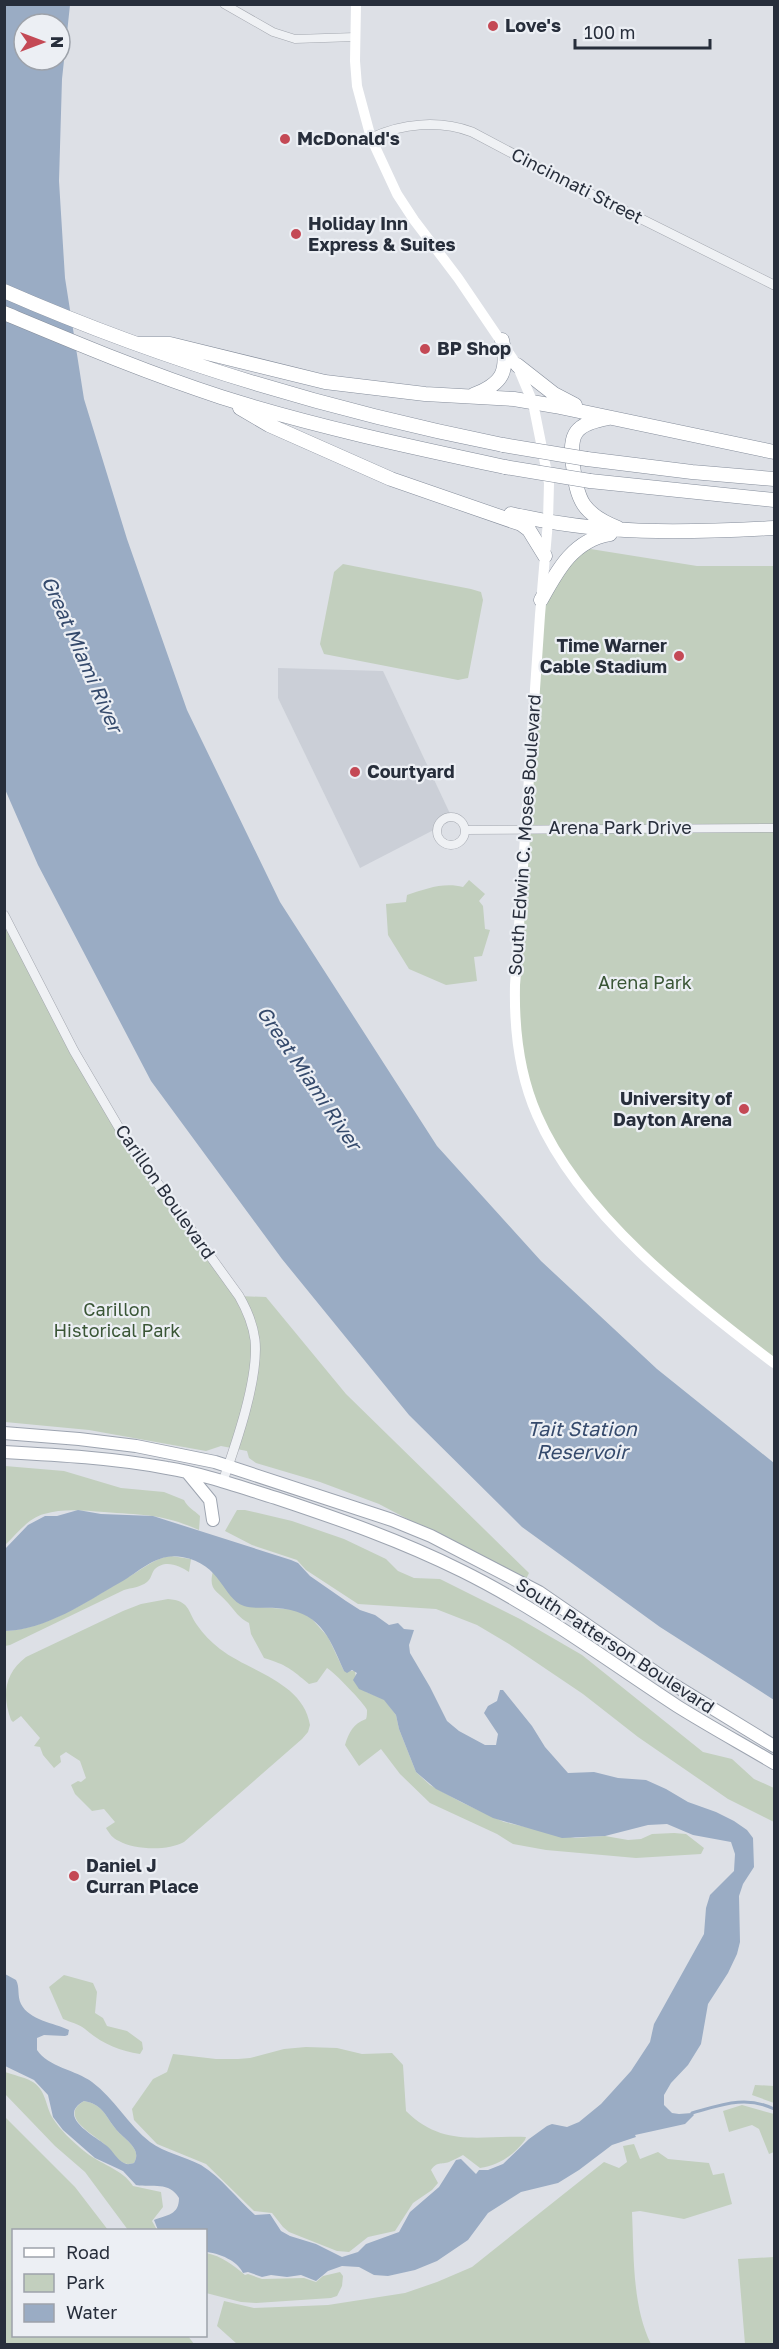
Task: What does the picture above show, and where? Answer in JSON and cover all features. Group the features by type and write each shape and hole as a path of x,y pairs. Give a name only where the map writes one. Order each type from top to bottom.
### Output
{"highway":[{"path":"4,291 46,310 139,344 326,382 533,403 593,413 774,452"},
{"path":"4,313 134,367 222,398 396,444 505,467 590,481 774,500"},
{"path":"467,397 484,391 500,379 504,361 502,339"},
{"path":"171,350 234,378 322,403 503,445 587,459 774,479"},
{"path":"517,365 554,394 593,413"},
{"path":"222,398 269,425 391,479 521,524 529,530 545,556"},
{"path":"614,418 594,421 582,426 576,432 570,446 576,489 580,500 592,514 626,531"},
{"path":"483,509 594,529 685,532 774,528"},
{"path":"541,600 558,570 578,547 603,535 626,531"}],"main road":[{"name":"South Edwin C. Moses Boulevard","path":"356,4 357,86 371,138 397,194 502,339 517,365 533,403 549,483 514,1011 521,1062 537,1114 562,1162 605,1216 676,1284 774,1364"},
{"name":"South Patterson Boulevard","path":"4,1433 136,1446 228,1467 392,1520 470,1556 539,1593 670,1683 774,1746"},
{"name":"South Patterson Boulevard","path":"4,1452 83,1457 187,1472 223,1481 357,1526 463,1571 556,1623 723,1735 774,1763"},
{"path":"187,1472 210,1500 213,1520"}],"street":[{"path":"224,4 273,32 293,38 307,40 355,38"},
{"name":"Cincinnati Street","path":"371,138 395,129 435,124 454,126 472,132 774,285"},
{"name":"Arena Park Drive","path":"465,830 774,828"},
{"name":"Carillon Boulevard","path":"4,915 64,1032 125,1138 239,1296 247,1311 255,1337 254,1366 223,1481"}],"shaded area":[{"path":"278,668 383,671 453,820 360,868 278,698"}],"green space":[{"name":"Arena Park","path":"578,547 697,566 774,566 774,1363 748,1344 605,1216 545,1132 517,1040 540,615"},
{"path":"343,564 481,592 483,600 468,678 458,680 324,654 320,644 334,572"},
{"path":"469,880 485,894 479,901 483,906 485,929 490,930 482,956 474,957 477,981 446,985 409,969 388,935 386,904 406,902 407,895 435,887 449,885 463,887"},
{"name":"Carillon Historical Park","path":"4,915 99,1094 239,1296 266,1297 346,1394 529,1573 525,1581 379,1504 320,1482 256,1463 249,1458 247,1451 221,1446 206,1451 89,1430 5,1422"},
{"path":"5,1466 64,1471 121,1488 164,1492 184,1500 200,1516 199,1530 153,1516 59,1511 33,1519 5,1545"},
{"path":"237,1510 292,1521 344,1539 386,1559 398,1571 414,1578 440,1579 520,1619 582,1655 703,1752 732,1759 754,1779 774,1788 774,1822 728,1799 638,1737 583,1694 477,1625 436,1609 358,1604 306,1570 297,1560 252,1545 225,1531"},
{"path":"171,1556 191,1559 189,1572 176,1565 162,1565 154,1570 145,1584 124,1590 5,1646 4,1631 37,1625 53,1619 155,1561"},
{"path":"213,1571 260,1607 297,1610 311,1618 328,1637 344,1671 355,1671 356,1678 366,1692 384,1699 396,1715 399,1729 416,1772 430,1785 504,1822 575,1838 605,1836 628,1840 641,1839 652,1834 686,1834 704,1848 701,1854 636,1858 546,1850 513,1844 497,1834 430,1803 400,1774 381,1749 359,1766 345,1745 352,1729 366,1719 365,1707 327,1668 317,1682 309,1684 288,1668 264,1658 251,1634 249,1623 240,1617 214,1590"},
{"path":"168,1599 184,1604 202,1632 220,1649 286,1688 305,1710 310,1725 302,1739 184,1842 169,1847 142,1848 126,1844 111,1836 106,1828 115,1822 104,1809 92,1811 75,1794 71,1785 86,1778 80,1761 66,1752 60,1756 61,1762 54,1768 43,1755 40,1747 34,1746 40,1738 21,1716 13,1722 11,1720 6,1694 13,1670 26,1657 123,1611 141,1604"},
{"path":"64,1975 93,1983 97,1992 95,2013 103,2018 107,2026 127,2031 142,2042 143,2049 140,2054 111,2046 80,2026 63,2019 49,1987"},
{"path":"337,2048 362,2054 392,2053 403,2065 406,2111 420,2123 448,2135 478,2138 526,2137 525,2140 505,2159 487,2167 480,2168 463,2155 449,2162 435,2165 431,2170 438,2183 413,2203 395,2231 368,2237 349,2252 337,2251 289,2232 272,2213 254,2211 206,2164 157,2144 134,2120 132,2109 153,2079 167,2072 173,2054 238,2059 284,2049"},
{"path":"5,2072 36,2084 55,2122 84,2151 123,2175 133,2186 161,2192 163,2207 152,2221 156,2229 127,2229 85,2172 55,2146 5,2094"},
{"path":"755,2085 774,2086 774,2103 752,2095"},
{"path":"84,2101 99,2107 118,2132 131,2144 136,2153 134,2163 121,2162 80,2124 75,2113 77,2107"},
{"path":"742,2105 774,2114 774,2152 769,2154 759,2129 752,2125 729,2132 723,2111"},
{"path":"4,2116 75,2187 107,2229 12,2229 12,2337 189,2337 194,2344 5,2344"},
{"path":"634,2144 640,2159 658,2152 668,2159 709,2163 713,2175 724,2173 732,2204 684,2219 640,2211 632,2212 637,2297 651,2344 237,2344 217,2326 224,2301 254,2308 328,2305 405,2293 472,2267 604,2162 619,2168 627,2162 623,2146"},
{"path":"207,2253 232,2264 245,2275 262,2279 304,2278 316,2282 323,2276 340,2272 343,2276 342,2286 337,2296 331,2298 241,2302 207,2293"},
{"path":"774,2257 774,2344 745,2344 738,2259"}],"water":[{"name":"Tait Station Reservoir","path":"4,5 70,5 69,12 12,12 12,72 63,72 59,181 65,278 84,399 127,539 187,710 280,902 437,1146 541,1261 657,1369 774,1463 774,1700 660,1627 522,1527 409,1415 282,1259 151,1081 38,865 4,787"},
{"path":"78,1510 101,1514 153,1516 298,1563 310,1576 360,1610 375,1615 389,1625 398,1623 404,1629 414,1630 409,1645 410,1653 447,1721 459,1731 485,1745 496,1745 498,1734 484,1713 488,1706 497,1701 500,1690 503,1690 532,1726 545,1747 568,1773 594,1772 618,1778 646,1780 688,1802 716,1812 747,1830 753,1838 754,1867 743,1884 739,1896 740,1942 737,1954 708,2004 701,2044 688,2065 671,2083 664,2095 664,2105 672,2113 692,2113 694,2115 685,2124 635,2135 636,2137 612,2145 558,2183 521,2192 488,2213 468,2240 437,2261 415,2270 388,2276 374,2275 359,2267 342,2266 328,2271 316,2281 301,2275 262,2277 248,2272 243,2273 228,2258 207,2252 207,2229 158,2229 154,2220 171,2214 177,2208 179,2198 175,2193 165,2187 136,2185 123,2171 95,2158 63,2130 53,2117 48,2095 34,2080 5,2066 5,1974 16,1980 21,2004 30,2014 69,2030 68,2035 65,2036 44,2035 37,2038 37,2050 42,2056 92,2082 150,2142 209,2170 255,2215 270,2214 281,2231 342,2257 358,2252 366,2244 399,2232 410,2212 439,2187 456,2160 461,2159 476,2174 479,2170 488,2170 503,2164 529,2139 547,2126 552,2124 567,2127 579,2122 601,2104 631,2071 650,2042 654,2024 704,1934 706,1908 710,1895 734,1871 735,1854 731,1842 693,1835 667,1824 648,1825 605,1836 562,1838 493,1818 436,1789 416,1772 399,1729 396,1715 384,1700 359,1689 353,1680 357,1673 352,1670 347,1673 344,1671 327,1636 312,1619 291,1610 244,1606 231,1596 205,1566 182,1557 173,1556 157,1560 65,1614 36,1626 5,1631 5,1549 28,1525 45,1516 57,1516","holes":["84,2101 95,2105 134,2148 136,2153 134,2163 122,2162 76,2120 74,2114 76,2107"]}],"waterway":[{"path":"692,2113 743,2102 774,2109"}],"place":[{"name":"Love's","path":"493,26"},
{"name":"McDonald's","path":"285,139"},
{"name":"Holiday Inn Express & Suites","path":"296,234"},
{"name":"BP Shop","path":"425,349"},
{"name":"Time Warner Cable Stadium","path":"679,656"},
{"name":"Courtyard","path":"355,772"},
{"name":"University of Dayton Arena","path":"744,1109"},
{"name":"Daniel J Curran Place","path":"74,1876"}],"water label":[{"name":"Great Miami River","path":"82,654"},
{"name":"Great Miami River","path":"309,1078"}]}
